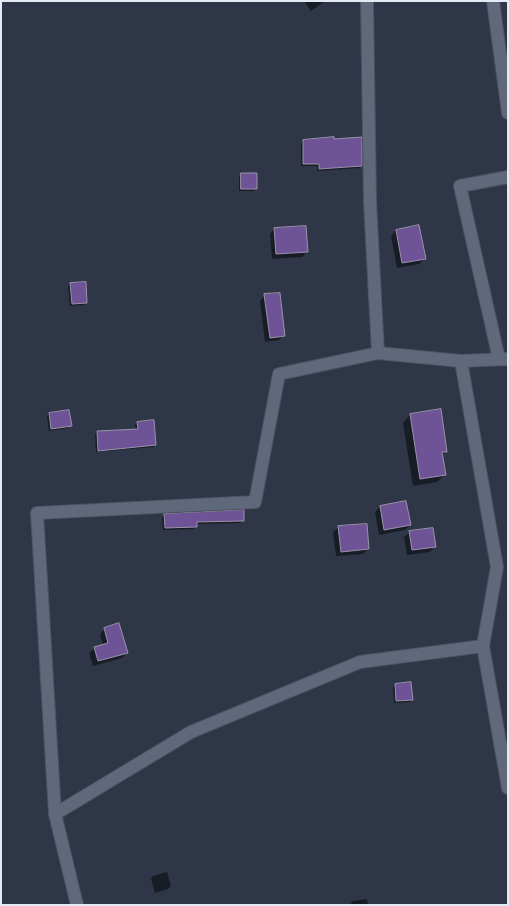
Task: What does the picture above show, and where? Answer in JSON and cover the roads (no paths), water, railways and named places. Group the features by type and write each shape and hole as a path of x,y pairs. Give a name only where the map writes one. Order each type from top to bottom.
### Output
{"street":[{"path":"367,1 370,202 378,353"},
{"path":"493,1 508,113"},
{"path":"77,905 55,814 37,513 255,502 279,374 378,353 461,361 503,359 460,186 508,177"},
{"path":"461,361 503,565 483,646 508,788"},
{"path":"55,814 191,732 360,662 483,646"}]}
